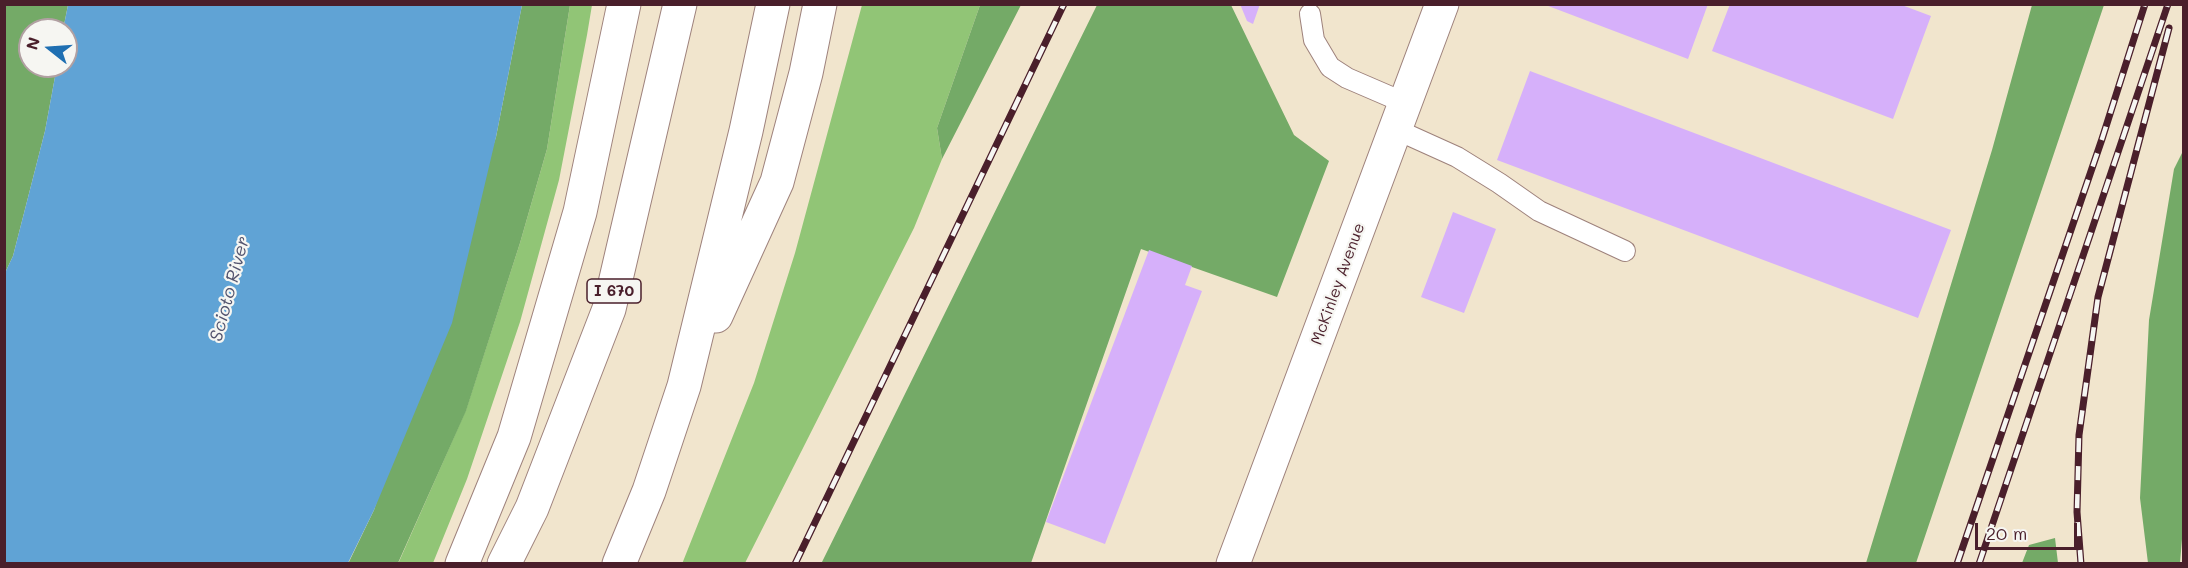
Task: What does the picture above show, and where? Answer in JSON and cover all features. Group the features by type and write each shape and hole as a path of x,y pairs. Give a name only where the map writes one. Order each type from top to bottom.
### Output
{"main road":[{"path":"462,564 514,436 580,212 624,4"},
{"name":"I 670","path":"504,564 532,508 609,309 680,4"},
{"path":"620,564 649,491 684,386 746,131 773,4"},
{"path":"684,386 777,182 806,73 820,4"},
{"name":"McKinley Avenue","path":"1233,564 1442,4"}],"lane":[{"path":"1310,14 1314,40 1330,67 1457,158 1499,183 1539,212 1625,251"}],"green space":[{"path":"5,5 68,5 65,18 18,18 18,78 55,78 45,131 13,256 5,273"},
{"path":"522,5 570,5 547,149 520,243 466,411 398,563 348,564 374,510 496,137"},
{"path":"570,5 592,5 559,180 520,322 467,479 433,563 398,564 466,410 520,243 547,149"},
{"path":"862,5 980,5 937,128 942,159 914,228 745,563 682,564 754,383 795,253"},
{"path":"980,5 1021,5 942,159 937,128"},
{"path":"1097,5 1231,5 1294,135 1329,161 1277,297 1141,249 1031,563 821,564"},
{"path":"2032,5 2104,5 1916,563 1866,563 1992,150"},
{"path":"2183,151 2184,515 2180,563 2148,563 2140,498 2149,320 2174,169"},
{"path":"2055,538 2058,563 2022,563 2029,545"}],"water":[{"name":"Scioto River","path":"68,5 522,5 496,137 452,323 374,510 348,563 5,563 5,273 13,256 45,131 55,78 78,78 78,18 65,18"}],"building":[{"path":"1240,4 1260,4 1253,24 1247,21"},
{"path":"1543,4 1708,4 1688,59"},
{"path":"1730,4 1899,4 1931,16 1893,119 1712,51"},
{"path":"1530,71 1951,230 1918,318 1497,160"},
{"path":"1453,212 1496,229 1464,313 1421,297"},
{"path":"1149,250 1192,266 1185,285 1202,291 1105,544 1046,522"}],"railway":[{"path":"795,564 1064,4"},
{"path":"1957,564 2102,139 2145,4"},
{"path":"1979,564 2168,4"},
{"path":"2081,564 2077,512 2079,435 2098,297 2169,28"}]}
